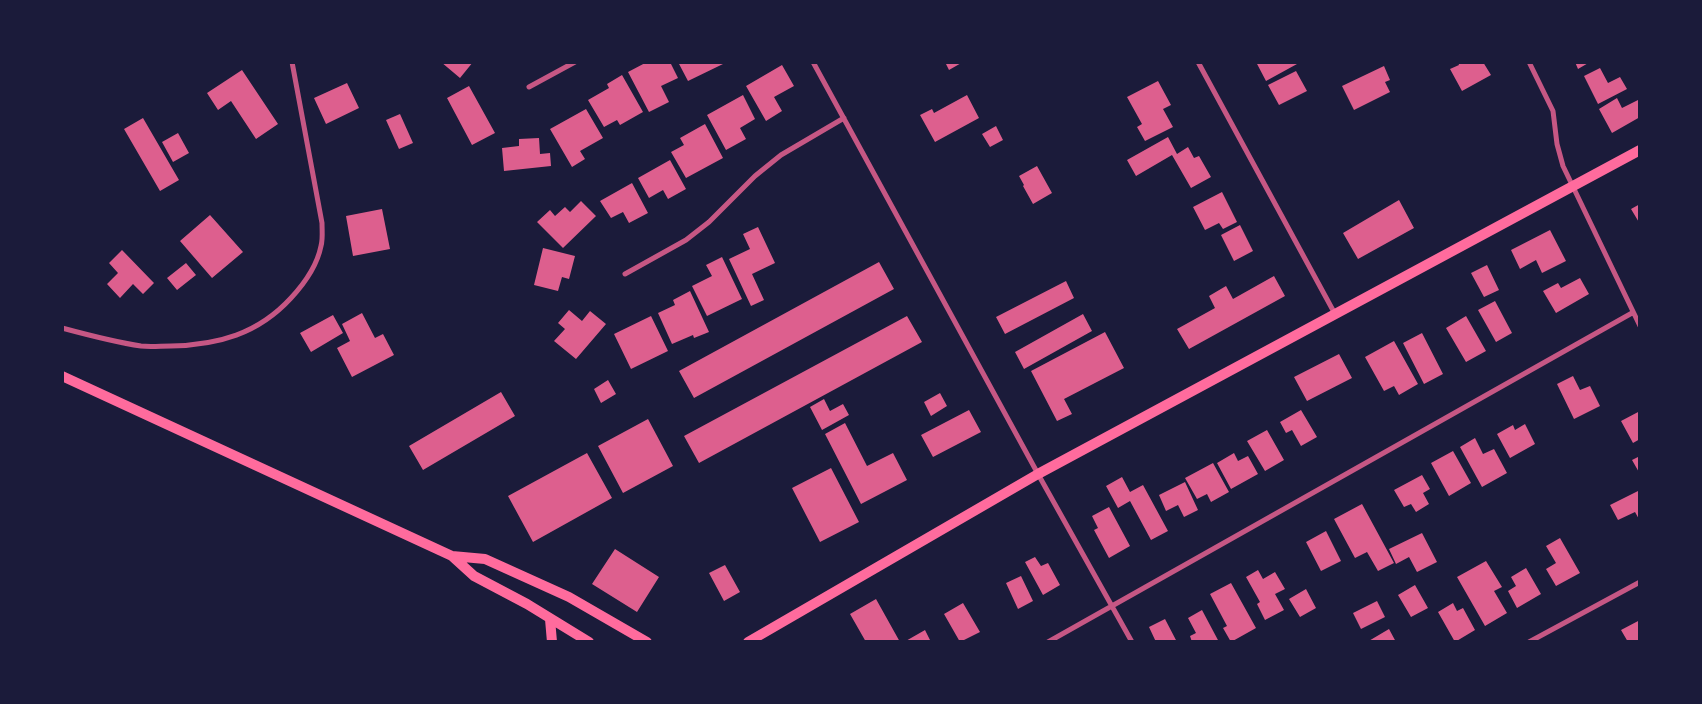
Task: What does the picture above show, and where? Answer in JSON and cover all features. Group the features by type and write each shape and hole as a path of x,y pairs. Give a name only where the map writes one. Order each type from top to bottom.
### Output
{"main road":[{"path":"748,642 1038,474 1640,150"},
{"path":"62,376 452,556 474,576 589,642"},
{"path":"452,556 485,559 492,562 569,597 648,642"},
{"path":"550,618 552,642"}],"street":[{"path":"62,328 103,339 142,346 208,344 230,339 264,321 282,308 296,293 308,277 317,260 322,245 322,223 292,62"},
{"path":"529,87 575,62"},
{"path":"814,62 1038,474 1132,642"},
{"path":"1198,62 1335,314"},
{"path":"1529,62 1553,111 1557,144 1563,166 1632,313 1640,326"},
{"path":"625,274 686,240 710,222 755,176 780,155 844,118"},
{"path":"1048,642 1632,313"},
{"path":"1529,642 1640,582"}],"building":[{"path":"441,62 473,62 460,78"},
{"path":"647,62 670,62 678,78 661,86 669,102 649,112 628,72"},
{"path":"678,62 722,62 723,64 688,81"},
{"path":"945,62 963,62 949,70"},
{"path":"1256,62 1296,62 1297,64 1266,81"},
{"path":"1458,62 1483,62 1491,75 1462,91 1450,69 1459,65"},
{"path":"1575,62 1590,62 1578,69"},
{"path":"782,65 794,86 774,97 782,111 766,121 746,86"},
{"path":"1384,66 1390,80 1385,82 1390,92 1354,110 1342,86"},
{"path":"1600,68 1608,83 1620,77 1627,89 1598,104 1584,76"},
{"path":"242,70 278,124 256,139 231,101 218,110 207,93"},
{"path":"1296,71 1307,91 1279,105 1268,85"},
{"path":"622,75 643,112 620,125 617,120 604,127 588,100 609,88 607,84"},
{"path":"1158,81 1171,105 1163,109 1173,127 1145,141 1137,127 1142,124 1127,97"},
{"path":"347,83 359,108 326,124 314,98"},
{"path":"469,86 495,133 472,145 447,98"},
{"path":"743,95 755,119 740,128 746,139 726,150 707,115"},
{"path":"967,95 979,118 935,142 920,115 932,109 934,113"},
{"path":"1617,98 1622,108 1640,99 1640,117 1612,133 1599,109"},
{"path":"586,109 603,138 580,151 585,159 572,167 550,129"},
{"path":"400,114 413,143 399,149 386,120"},
{"path":"143,118 179,180 160,191 124,129"},
{"path":"705,124 723,158 686,178 671,152 684,145 680,138"},
{"path":"996,126 1003,140 990,147 982,134"},
{"path":"178,133 189,153 173,162 162,142"},
{"path":"1168,137 1177,154 1188,147 1194,158 1199,156 1211,177 1191,188 1172,155 1136,176 1127,160"},
{"path":"539,138 540,154 550,153 551,166 504,171 502,148 519,146 519,139"},
{"path":"670,160 686,189 668,199 663,190 649,198 638,178"},
{"path":"1037,166 1052,193 1033,204 1019,176"},
{"path":"632,183 648,213 629,223 623,212 611,218 600,201"},
{"path":"1222,192 1237,222 1223,229 1219,223 1205,230 1193,207"},
{"path":"1399,200 1414,228 1358,259 1343,233"},
{"path":"581,201 596,216 563,248 537,222 550,210 555,216 565,207 570,212"},
{"path":"1640,204 1640,224 1631,209"},
{"path":"382,209 390,249 353,256 346,216"},
{"path":"210,215 243,252 212,278 180,241"},
{"path":"1240,225 1253,251 1234,261 1221,235"},
{"path":"758,227 775,263 752,274 764,300 751,306 729,259 750,249 743,234"},
{"path":"1550,230 1566,261 1542,273 1536,260 1520,269 1511,250"},
{"path":"543,248 575,256 569,279 562,277 558,291 534,285"},
{"path":"122,250 154,283 143,294 133,284 120,298 107,284 118,273 109,263"},
{"path":"722,257 742,299 707,316 692,286 712,276 706,265"},
{"path":"879,262 894,289 694,398 679,371"},
{"path":"186,263 196,275 177,290 167,278"},
{"path":"1487,265 1499,290 1484,297 1471,273"},
{"path":"1274,276 1285,296 1189,349 1177,329 1215,308 1209,296 1226,286 1233,299"},
{"path":"1580,278 1589,294 1556,313 1543,291 1558,283 1561,288"},
{"path":"1066,281 1074,298 1005,334 996,317"},
{"path":"690,291 709,332 694,338 693,335 672,344 658,313 675,305 673,300"},
{"path":"1495,301 1512,333 1496,342 1478,310"},
{"path":"569,310 582,321 590,311 606,324 576,359 554,341 565,329 558,323"},
{"path":"362,313 375,338 383,334 394,355 352,377 337,348 350,341 342,324"},
{"path":"1083,314 1092,331 1024,369 1015,352"},
{"path":"333,315 343,333 311,352 300,333"},
{"path":"651,316 668,351 631,369 614,334"},
{"path":"907,316 922,342 699,463 684,436"},
{"path":"1466,316 1486,351 1466,362 1446,328"},
{"path":"1105,332 1124,368 1064,399 1072,414 1057,421 1031,371"},
{"path":"1422,333 1443,374 1424,384 1403,343"},
{"path":"1394,341 1418,384 1399,395 1394,386 1384,391 1365,357"},
{"path":"1339,354 1352,378 1307,401 1294,377"},
{"path":"1573,376 1580,390 1590,386 1600,406 1574,419 1557,384"},
{"path":"608,380 616,394 601,403 594,389"},
{"path":"501,392 515,416 423,470 409,446"},
{"path":"940,393 947,406 931,416 924,402"},
{"path":"824,399 830,411 843,404 849,415 822,430 810,407"},
{"path":"969,410 981,432 933,457 921,435"},
{"path":"1301,410 1317,437 1301,446 1292,430 1286,433 1280,422"},
{"path":"1640,411 1640,439 1633,443 1621,421"},
{"path":"648,419 673,466 623,493 598,446"},
{"path":"845,423 867,466 893,453 907,480 861,504 825,434"},
{"path":"1525,424 1535,444 1510,458 1497,434 1513,425 1515,430"},
{"path":"1267,430 1284,460 1265,471 1247,441"},
{"path":"1475,438 1483,454 1494,449 1507,473 1482,487 1460,447"},
{"path":"1453,451 1471,483 1449,496 1431,463"},
{"path":"587,453 612,498 533,542 508,496"},
{"path":"1234,453 1238,461 1248,456 1258,474 1231,489 1217,463"},
{"path":"1640,456 1640,474 1632,460"},
{"path":"1213,463 1229,492 1211,502 1207,494 1197,499 1185,478"},
{"path":"831,468 859,522 820,542 792,488"},
{"path":"1422,475 1430,489 1423,493 1429,504 1416,512 1411,504 1404,507 1394,490"},
{"path":"1122,477 1130,492 1143,485 1168,531 1151,540 1130,501 1118,508 1106,486"},
{"path":"1185,482 1198,510 1184,517 1178,505 1166,511 1159,495"},
{"path":"1640,490 1640,521 1635,512 1618,520 1610,505"},
{"path":"1362,504 1394,563 1378,571 1367,552 1355,558 1334,519"},
{"path":"1109,507 1130,546 1109,558 1094,530 1098,528 1092,516"},
{"path":"1326,531 1341,561 1321,571 1306,542"},
{"path":"1422,533 1437,562 1417,572 1409,557 1396,564 1389,549"},
{"path":"1560,538 1580,573 1556,586 1546,569 1556,563 1546,546"},
{"path":"615,549 659,577 637,612 592,584"},
{"path":"1035,557 1041,566 1048,563 1060,585 1043,595 1025,562"},
{"path":"1486,561 1502,587 1494,591 1507,613 1485,626 1457,577"},
{"path":"725,565 740,592 724,601 709,573"},
{"path":"1526,568 1541,594 1517,608 1508,591 1516,586 1511,577"},
{"path":"1258,570 1263,579 1275,572 1285,589 1275,594 1284,610 1265,620 1257,604 1260,602 1246,577"},
{"path":"1021,576 1033,601 1018,609 1006,583"},
{"path":"1231,583 1256,628 1231,642 1223,628 1227,626 1210,594"},
{"path":"1415,585 1428,608 1411,617 1398,595"},
{"path":"1306,589 1316,608 1300,617 1289,599"},
{"path":"876,599 900,642 866,642 850,614"},
{"path":"1377,601 1385,617 1361,629 1353,613"},
{"path":"963,603 980,632 960,642 944,614"},
{"path":"1453,603 1457,611 1463,608 1475,630 1455,642 1438,612"},
{"path":"1202,610 1219,642 1192,642 1190,636 1196,633 1188,618"},
{"path":"1165,619 1177,642 1156,642 1149,627"},
{"path":"1640,620 1640,642 1628,642 1621,630"},
{"path":"1389,629 1396,642 1367,642"},
{"path":"925,630 931,642 904,642"}]}
